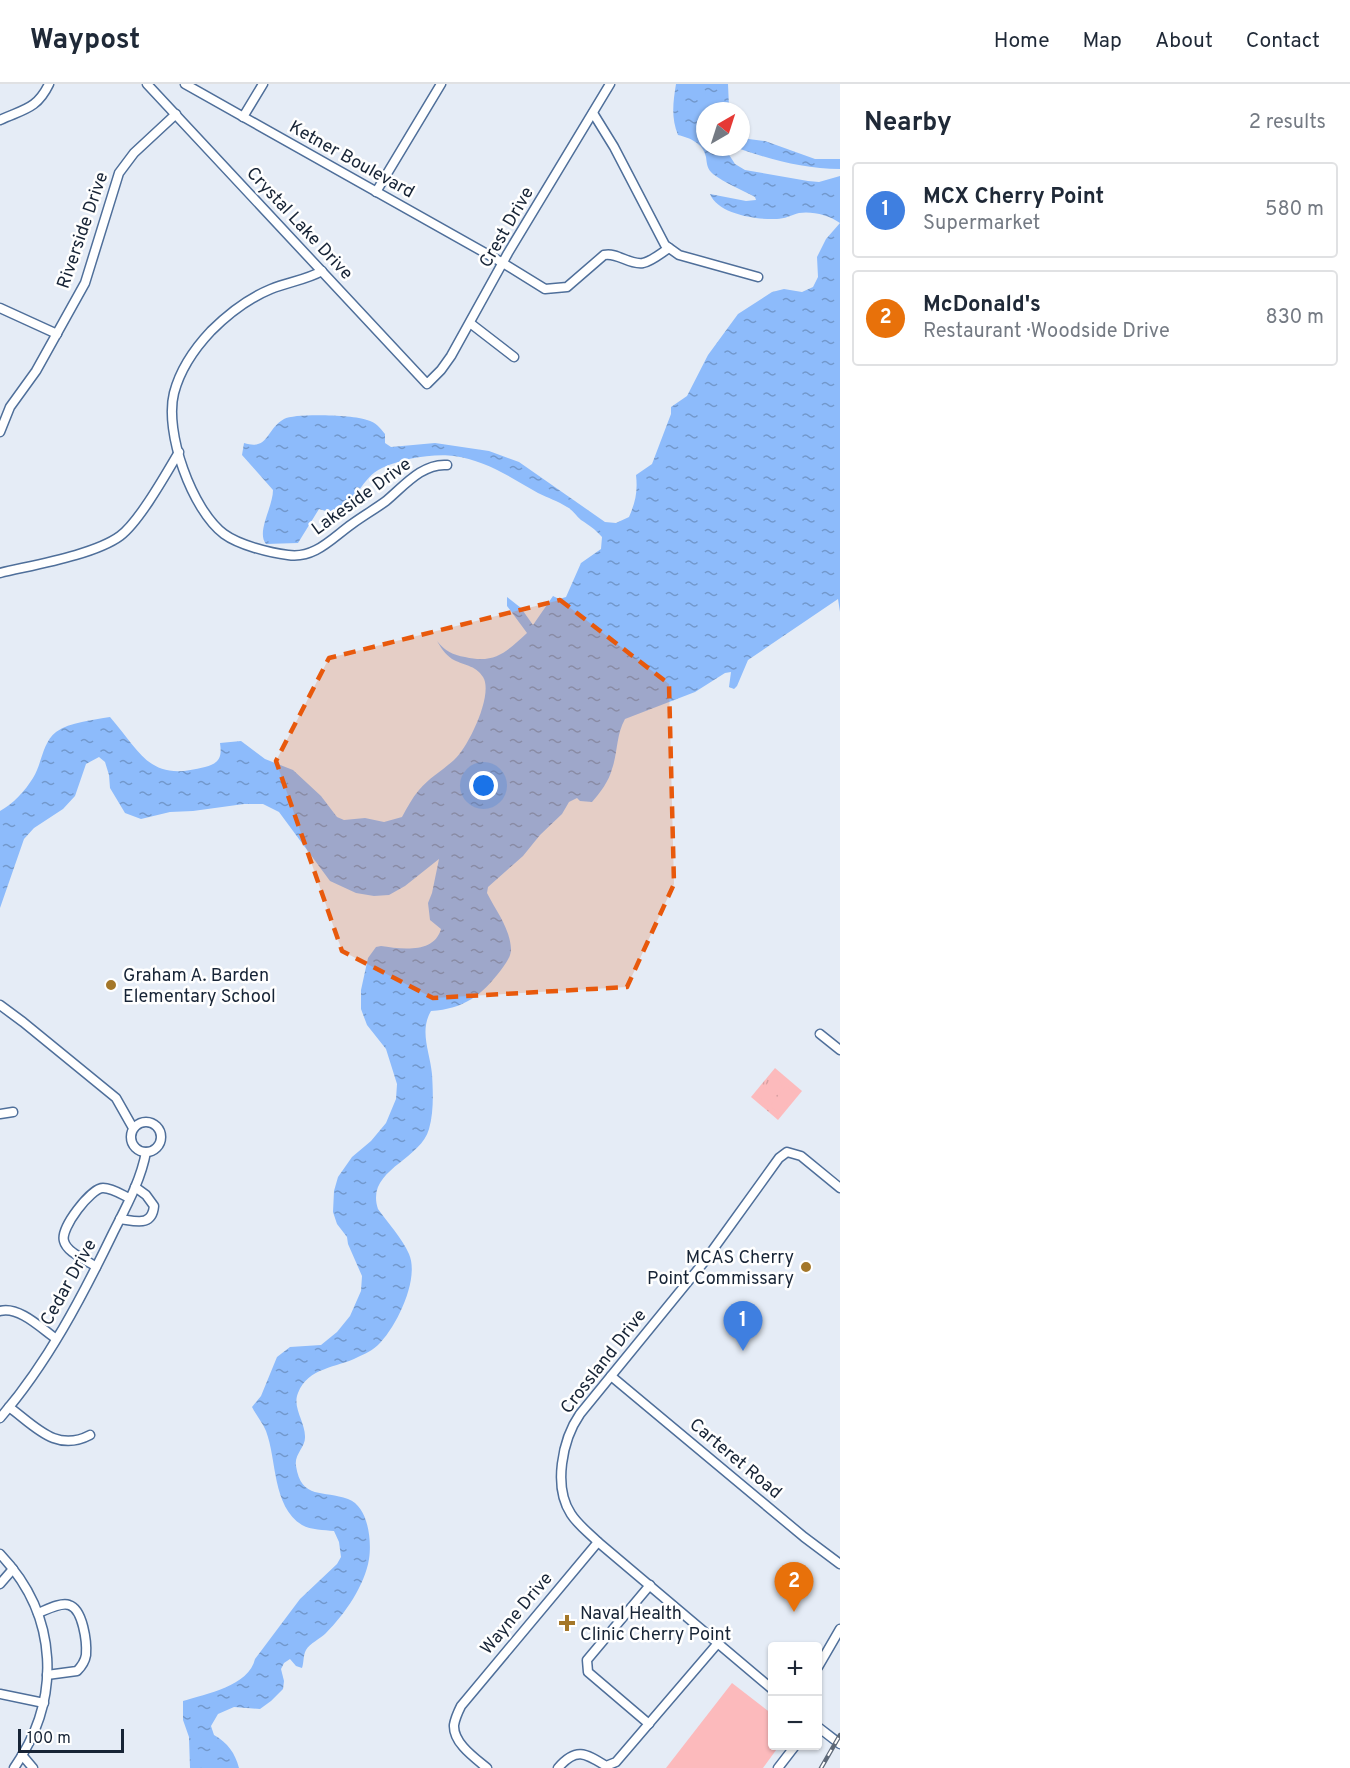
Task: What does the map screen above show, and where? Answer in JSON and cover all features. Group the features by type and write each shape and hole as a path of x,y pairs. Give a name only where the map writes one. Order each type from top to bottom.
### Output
{"street":[{"path":"0,120 32,107 49,84"},
{"name":"Crystal Lake Drive","path":"147,84 427,384"},
{"name":"Ketner Boulevard","path":"185,84 503,263 545,289 567,287 604,255 611,254 629,262 641,263 669,248"},
{"path":"243,117 263,84"},
{"path":"376,192 441,84"},
{"name":"Crest Drive","path":"427,384 441,370 610,84"},
{"path":"593,113 614,147 665,245 679,255 758,277"},
{"name":"Riverside Drive","path":"0,432 10,407 36,371 85,283 119,173 134,153 176,114"},
{"name":"Lakeside Drive","path":"322,271 271,289 226,317 199,346 181,375 173,395 172,424 179,453 197,502 223,533 251,547 292,556 313,552 422,472 438,465 447,465"},
{"path":"0,308 57,334"},
{"path":"470,322 514,357"},
{"path":"0,573 102,547 121,535 136,518 179,453"},
{"path":"0,1005 116,1098 133,1128 130,1136 133,1145 146,1152"},
{"path":"820,1034 840,1050"},
{"path":"0,1114 13,1112"},
{"name":"Cedar Drive","path":"0,1418 56,1338 120,1219 143,1167 146,1152 156,1148 159,1144 161,1139 159,1130 152,1123 138,1124 133,1128"},
{"name":"Crossland Drive","path":"598,1542 575,1520 566,1504 562,1464 569,1433 579,1414 704,1262 779,1158 787,1152 801,1156 840,1188"},
{"path":"120,1219 144,1222 153,1212 154,1206 146,1195 135,1187"},
{"path":"96,1266 69,1249 64,1242 66,1227 92,1192 102,1188 129,1198"},
{"path":"0,1311 7,1309 16,1311 56,1338"},
{"name":"Carteret Road","path":"611,1376 804,1537 840,1564"},
{"path":"9,1407 52,1438 66,1442 78,1441 90,1435"},
{"path":"598,1542 768,1686"},
{"name":"Wayne Drive","path":"487,1768 465,1749 455,1732 454,1724 460,1706 598,1542"},
{"path":"0,1554 27,1590 38,1613 45,1641 47,1675 44,1703 37,1728 14,1768"},
{"path":"0,1584 13,1569"},
{"path":"650,1585 587,1660 588,1672 650,1724"},
{"path":"38,1613 65,1604 70,1605 81,1614 86,1657 82,1666 77,1671 47,1675"},
{"path":"822,1660 840,1629"},
{"path":"558,1768 568,1757 586,1754 606,1766 612,1765 718,1643"},
{"path":"0,1694 44,1703"},
{"path":"822,1730 840,1744"},
{"path":"778,1768 792,1750"},
{"path":"22,1755 33,1768"}],"highlighted area":[{"path":"560,600 669,684 674,884 627,987 433,998 342,951 276,761 329,658"}],"green space":[{"path":"775,1068 802,1091 778,1120 751,1097"},
{"path":"774,1076 783,1084 767,1103 757,1096"},
{"path":"786,1086 795,1094 779,1113 770,1106"},
{"path":"732,1683 768,1711 768,1750 776,1750 763,1768 666,1768"}],"water":[{"path":"676,84 728,84 729,102 696,102 696,143 678,135 674,122"},
{"path":"750,139 765,141 815,159 840,159 840,169 813,167 750,153"},
{"path":"730,156 735,164 745,170 808,181 819,182 840,176 840,223 815,213 799,213 780,219 768,219 729,211 714,201 710,194 746,201 756,200 755,197 713,174 708,168 706,157"},
{"path":"840,223 840,612 838,599 748,660 734,689 729,687 731,672 725,673 695,692 625,719 620,731 611,773 604,787 592,802 580,801 577,798 569,802 562,814 540,835 523,856 488,887 487,893 508,934 510,955 487,987 471,999 443,1010 431,1011 426,1026 426,1042 433,1087 429,1129 424,1140 415,1150 386,1175 379,1185 376,1196 378,1209 399,1236 409,1254 412,1264 409,1289 399,1315 376,1347 350,1361 316,1373 303,1384 297,1398 305,1436 296,1462 299,1477 308,1489 348,1499 360,1509 369,1534 370,1551 367,1569 359,1589 340,1617 306,1650 302,1668 296,1666 290,1659 284,1663 281,1669 283,1689 271,1701 260,1709 234,1707 218,1714 211,1726 214,1735 230,1749 239,1768 190,1768 189,1737 183,1720 183,1701 225,1688 244,1676 300,1599 337,1564 341,1557 339,1542 334,1531 313,1529 302,1525 292,1517 285,1506 280,1495 266,1431 252,1407 261,1396 277,1357 290,1347 321,1345 337,1332 350,1316 361,1291 362,1276 347,1237 337,1224 333,1212 334,1191 338,1177 352,1157 371,1141 386,1123 396,1099 397,1084 386,1049 367,1025 361,1009 361,990 368,958 376,947 416,948 431,943 437,937 441,929 430,920 428,903 439,859 405,886 389,895 374,896 356,893 330,881 279,812 263,804 170,812 141,819 125,813 110,788 105,762 99,757 86,764 75,796 63,809 34,828 24,839 0,908 0,811 14,801 30,783 48,742 56,732 89,720 110,717 139,753 159,768 186,771 205,767 214,764 219,759 220,743 241,741 265,759 293,770 321,796 337,817 344,820 365,818 384,822 402,817 414,796 423,786 460,754 478,720 485,695 485,685 480,673 452,659 437,641 453,654 475,659 492,657 506,651 527,633 507,606 507,597 521,608 533,625 553,596 559,599 566,597 581,563 601,549 602,537 569,508 498,470 465,458 437,455 407,459 382,468 366,481 348,504 331,511 319,509 298,543 266,544 263,533 273,490 242,455 244,443 252,445 263,442 278,423 290,417 325,415 360,418 378,426 385,434 385,443 391,447 435,443 489,451 519,462 605,522 616,523 629,517 636,497 636,475 652,464 671,414 671,407 687,396 708,355 738,314 772,292 784,289 802,292 813,287 818,277 817,257 826,239"}],"railway":[{"path":"821,1768 840,1735"}],"place":[{"name":"Graham A. Barden Elementary School","path":"111,985"},
{"name":"MCAS Cherry Point Commissary","path":"806,1267"},
{"name":"MCX Cherry Point","path":"743,1351"},
{"name":"McDonald's","path":"794,1612"},
{"name":"Naval Health Clinic Cherry Point","path":"567,1623"}]}
